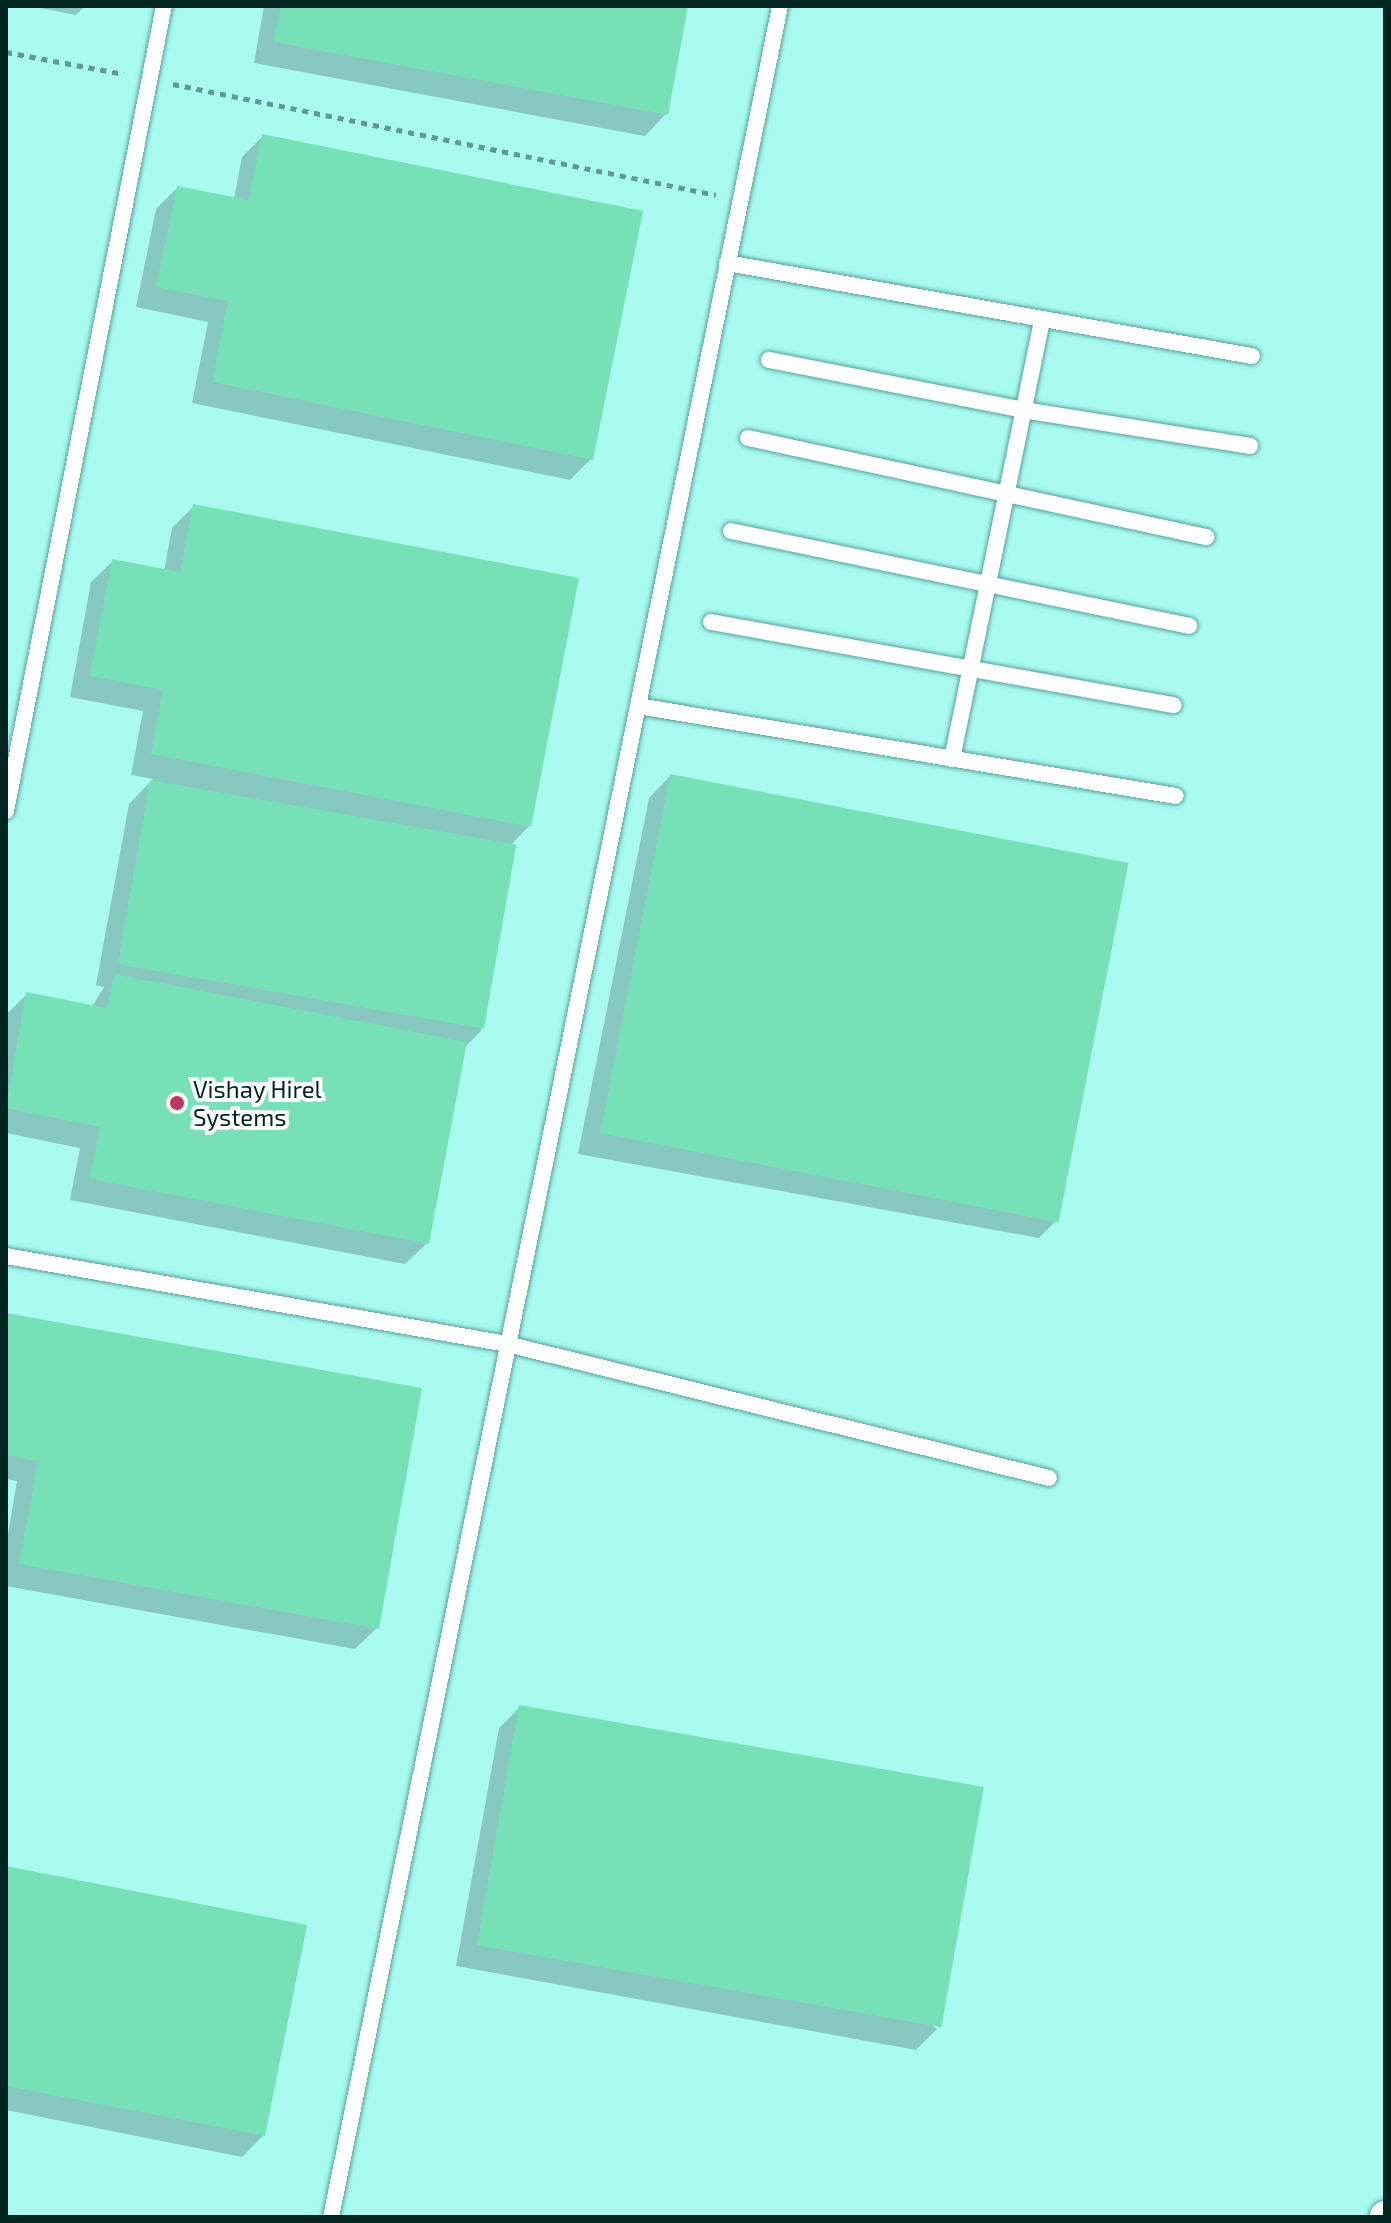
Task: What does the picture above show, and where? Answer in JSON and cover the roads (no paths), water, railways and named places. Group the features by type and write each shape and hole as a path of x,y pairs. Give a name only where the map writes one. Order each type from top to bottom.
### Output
{"lane":[{"path":"6,811 164,6"},
{"path":"331,2217 780,6"},
{"path":"727,263 1252,356"},
{"path":"952,759 1042,319"},
{"path":"769,360 1023,410 1250,446"},
{"path":"748,438 1206,537"},
{"path":"731,531 1189,626"},
{"path":"711,622 1174,705"},
{"path":"638,706 1176,796"},
{"path":"6,1256 507,1344 1049,1478"}],"place":[{"name":"Vishay Hirel Systems","path":"177,1103"}]}
